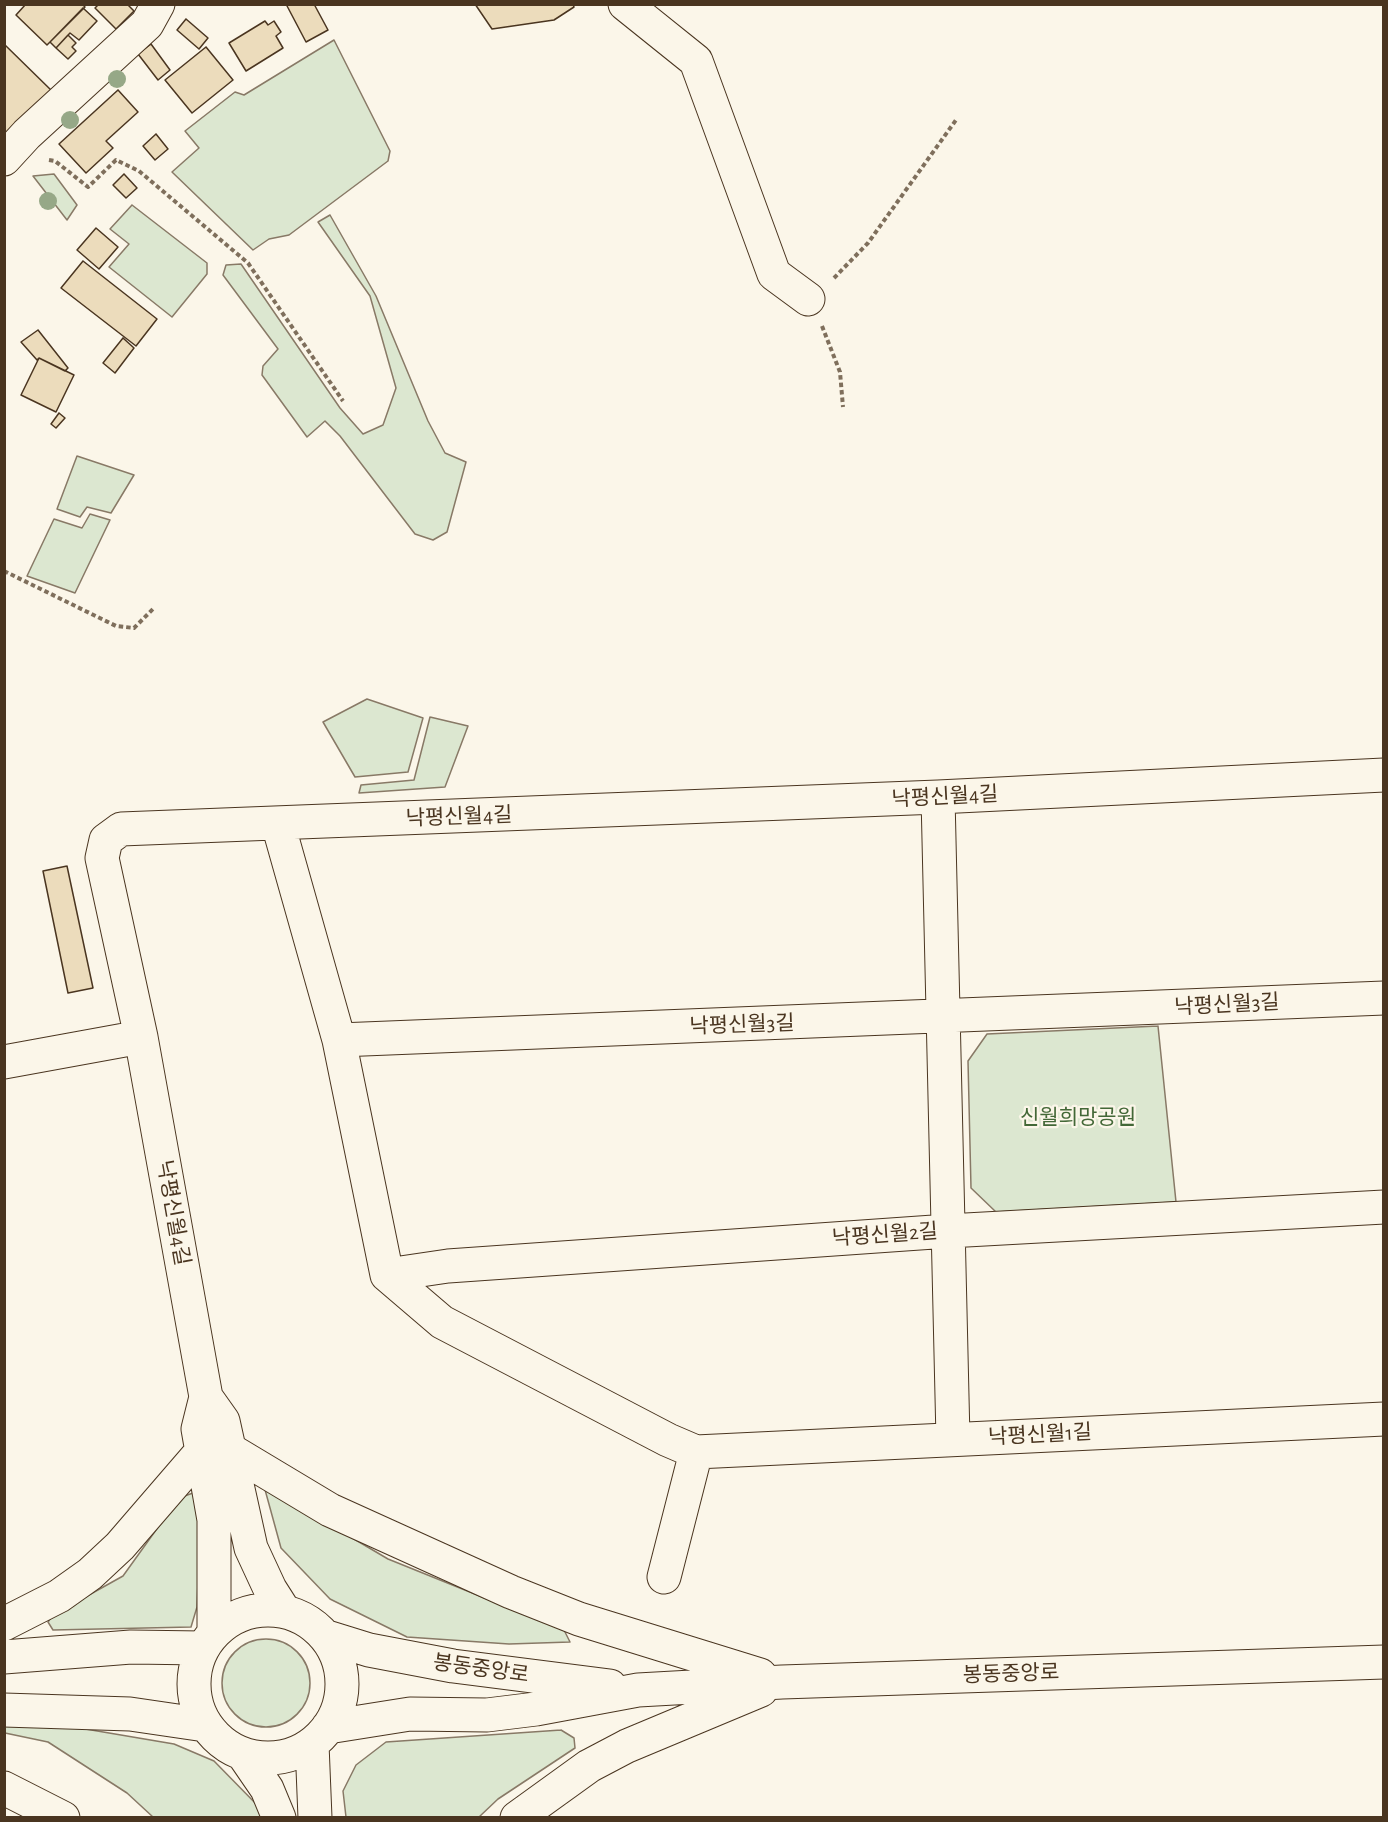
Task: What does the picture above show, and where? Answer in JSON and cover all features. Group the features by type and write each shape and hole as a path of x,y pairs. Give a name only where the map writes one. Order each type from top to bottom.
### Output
{"street":[{"path":"7,157 27,134 147,24 158,4"},
{"path":"625,4 696,62 774,274 808,298"},
{"name":"낙평신월4길","path":"208,1640 216,1450 223,1421 206,1397 141,1037 102,858 106,840 121,829 938,797 1383,775"},
{"path":"938,797 953,1439"},
{"path":"278,824 339,1040 387,1275 442,1322 668,1440 696,1452 664,1577"},
{"name":"낙평신월3길","path":"339,1040 1383,998"},
{"path":"4,1062 141,1037"},
{"name":"낙평신월2길","path":"387,1275 448,1266 948,1231 1383,1207"},
{"name":"낙평신월1길","path":"696,1452 1383,1419"},
{"path":"4,1624 59,1596 90,1574 216,1450 330,1510 511,1592 599,1625 782,1682"},
{"name":"낙평신월4길","path":"216,1450 251,1548 284,1611"},
{"name":"봉동중앙로","path":"320,1736 339,1706 342,1682 338,1658 327,1637 308,1620 284,1611 259,1610 234,1617 208,1640 194,1673 195,1700 205,1725 222,1743 243,1754 266,1758 290,1755 320,1736 410,1714 487,1714 536,1710 638,1690 782,1682 1383,1662"},
{"name":"봉동중앙로","path":"327,1637 369,1650 453,1666 638,1690"},
{"path":"4,1657 208,1640"},
{"path":"517,1818 589,1766 627,1746 782,1682"},
{"path":"4,1710 130,1714 205,1725"},
{"path":"315,1818 320,1736"},
{"path":"243,1754 267,1789 279,1818"},
{"path":"4,1788 63,1818"}],"path":[{"path":"843,407 840,372 808,298 816,296 868,243 956,120"},
{"path":"7,157 55,161 88,187 116,160 139,171 248,263 343,401"},
{"path":"4,571 116,626 134,628 154,608"}],"green space":[{"path":"334,40 390,151 388,161 289,235 269,239 253,250 172,172 199,148 185,131 235,92 244,95"},
{"path":"54,174 77,205 67,220 33,176"},
{"path":"132,205 207,263 207,274 172,317 109,267 129,244 110,229"},
{"path":"330,215 376,296 428,421 445,453 466,462 447,532 433,540 415,534 340,436 325,421 307,437 262,375 263,366 278,349 223,275 226,265 241,264 340,408 363,434 383,425 396,388 370,296 318,222"},
{"path":"77,456 134,475 111,513 87,507 80,517 57,509"},
{"path":"90,514 110,520 75,593 27,576 54,519 82,528"},
{"path":"367,699 423,718 408,772 355,777 323,722"},
{"path":"430,717 468,726 445,787 359,793 361,785 414,780"},
{"name":"신월희망공원","path":"1158,1026 1176,1202 996,1212 971,1188 968,1061 987,1034"},
{"path":"264,1486 388,1559 564,1630 570,1642 509,1644 407,1637 330,1599 281,1548"},
{"path":"193,1493 201,1505 197,1607 191,1627 53,1630 48,1622 53,1615 123,1576 179,1498"},
{"path":"257,1639 275,1639 291,1646 303,1658 310,1674 310,1692 303,1708 291,1720 275,1727 257,1727 241,1720 229,1708 222,1692 222,1674 229,1658 241,1646"},
{"path":"5,1722 56,1724 174,1744 214,1761 261,1809 264,1817 153,1817 127,1793 48,1742 5,1733"},
{"path":"561,1730 574,1738 575,1748 498,1799 479,1817 346,1817 343,1791 356,1765 386,1742"}],"building":[{"path":"26,4 82,4 85,7 47,45 16,15"},
{"path":"99,4 127,4 134,11 116,29 95,8"},
{"path":"286,4 314,4 328,30 306,42"},
{"path":"475,4 573,4 574,7 554,20 492,29"},
{"path":"83,8 97,21 79,40 70,33 56,48 50,42"},
{"path":"186,19 208,38 199,49 177,30"},
{"path":"265,21 268,25 274,21 281,32 276,36 283,48 246,71 229,43"},
{"path":"68,35 76,43 72,47 76,51 68,59 56,48"},
{"path":"4,44 53,92 4,142"},
{"path":"151,44 170,70 158,80 138,54"},
{"path":"206,47 233,80 192,113 165,80"},
{"path":"118,90 138,112 106,141 113,148 86,173 59,144"},
{"path":"156,134 168,149 155,160 143,146"},
{"path":"124,174 137,188 126,198 113,185"},
{"path":"96,228 118,247 99,269 77,250"},
{"path":"83,261 157,319 136,346 61,288"},
{"path":"38,330 68,368 65,371 39,358 37,360 21,342"},
{"path":"123,338 134,348 115,373 103,363"},
{"path":"39,358 74,375 56,412 21,395"},
{"path":"59,413 65,418 56,428 51,424"},
{"path":"67,866 93,988 68,993 43,871"}]}
